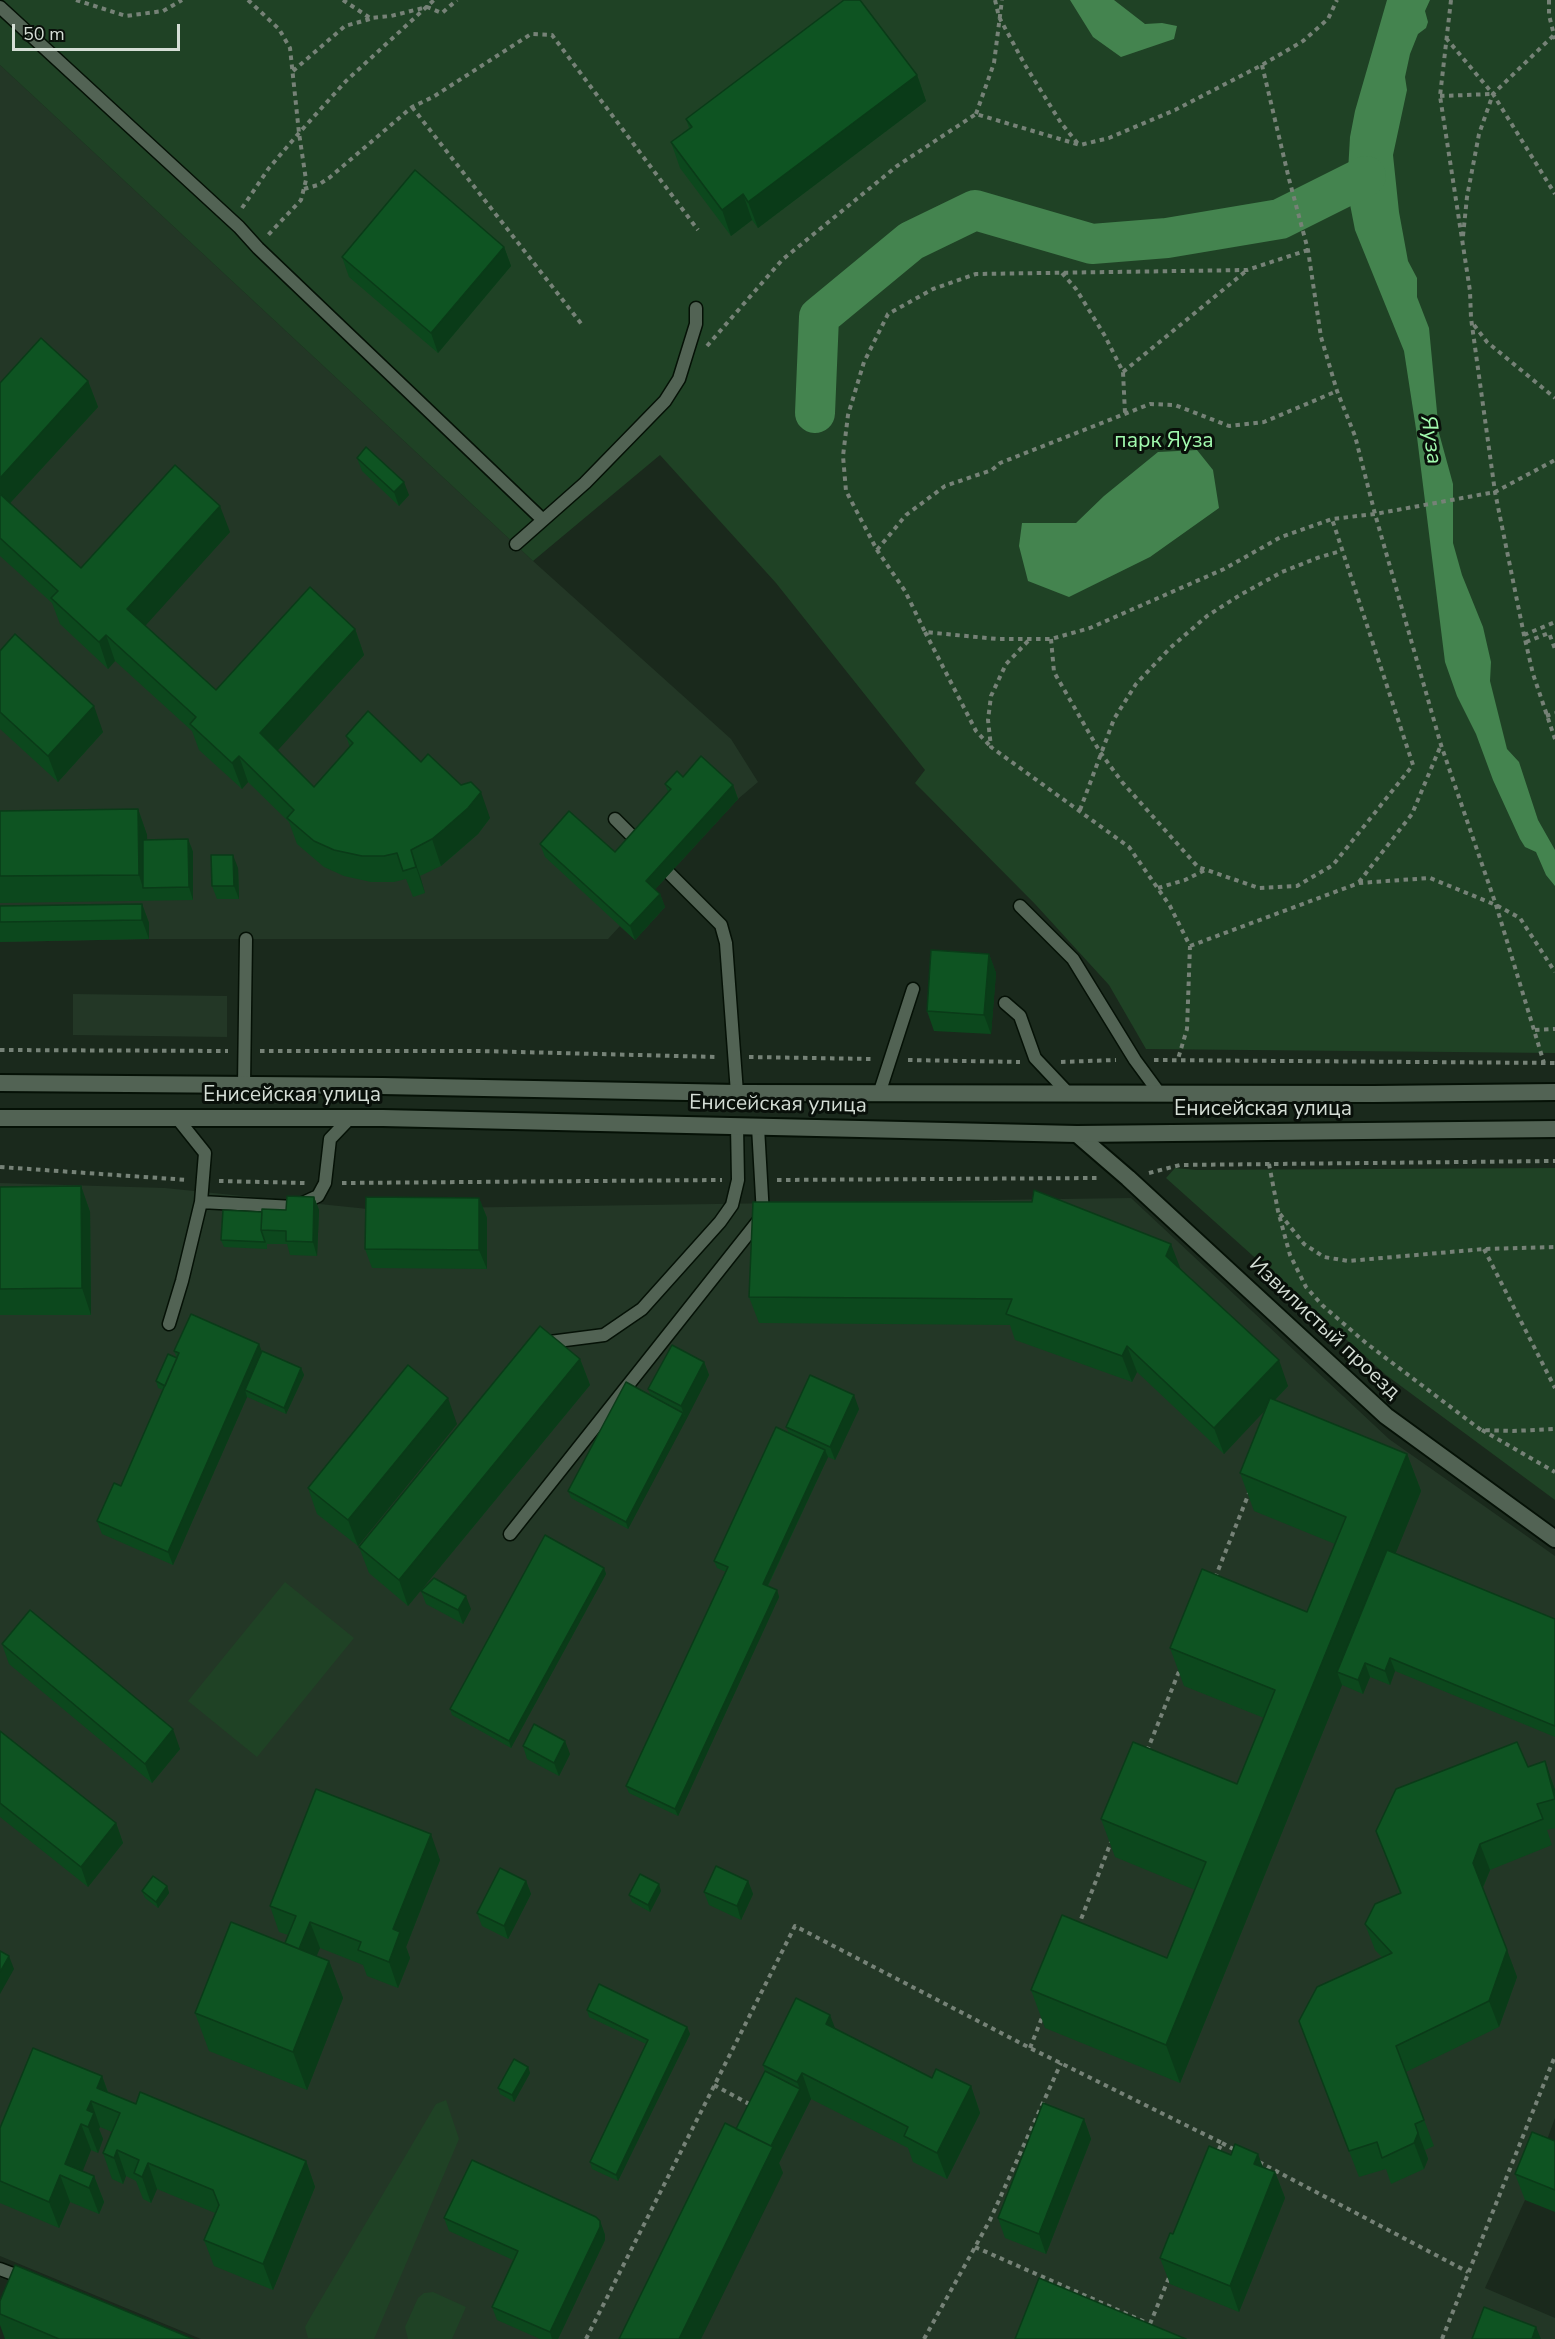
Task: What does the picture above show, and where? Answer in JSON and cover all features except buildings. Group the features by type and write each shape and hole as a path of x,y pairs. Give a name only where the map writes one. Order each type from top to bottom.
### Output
{"main road":[{"name":"Енисейская улица","path":"0,1083 879,1094 1555,1092"},
{"name":"Енисейская улица","path":"0,1118 350,1118 1077,1134 1555,1129"},
{"name":"Извилистый проезд","path":"1077,1134 1128,1178 1386,1416 1555,1539"}],"lane":[{"path":"0,7 239,226 258,248 543,520"},
{"path":"516,544 585,483 664,401 679,379 696,324 696,308"},
{"path":"615,819 721,925 726,943 737,1093"},
{"path":"1020,906 1072,959 1135,1060 1160,1094"},
{"path":"244,1085 246,939"},
{"path":"879,1094 913,989"},
{"path":"1005,1003 1020,1016 1035,1058 1069,1094"},
{"path":"169,1324 182,1281 204,1180 205,1153 177,1118"},
{"path":"201,1202 294,1208 318,1196 325,1183 330,1139 350,1118"},
{"path":"529,1353 536,1344 604,1335 642,1309 720,1222 732,1205 738,1180 736,1126"},
{"path":"510,1534 764,1215 758,1127"},
{"path":"0,2269 21,2277 26,2294"}],"path":[{"path":"76,0 126,16 163,11 182,0"},
{"path":"248,0 279,29 290,48 298,133 306,180 301,200 258,248"},
{"path":"343,0 370,18"},
{"path":"239,226 237,217 269,168 298,133 346,81 434,0"},
{"path":"293,71 345,26 370,18 391,16 427,7 442,13 457,0"},
{"path":"995,0 999,17 1061,123 1080,145"},
{"path":"701,353 782,260 897,166 976,114 993,63 1002,0"},
{"path":"976,114 1080,145 1109,138 1175,110 1303,41 1328,19 1338,0"},
{"path":"1451,0 1440,96 1470,291 1471,318 1495,492 1524,635 1546,716 1555,739"},
{"path":"1462,242 1467,197 1479,134 1493,94 1555,36 1549,15 1549,0"},
{"path":"304,189 318,185 328,178 412,107 433,97 531,34 552,35 699,230"},
{"path":"1446,37 1493,94 1555,194"},
{"path":"1262,65 1288,179 1308,250 1321,338 1355,436 1441,745 1496,905 1544,1063"},
{"path":"1440,96 1493,94"},
{"path":"412,107 583,326"},
{"path":"1178,1059 1187,1029 1190,946 1170,906 1129,847 991,747 976,732 904,591 877,550 846,491 843,456 848,415 864,362 888,314 933,289 976,274 1246,270 1308,250"},
{"path":"1124,372 1246,270"},
{"path":"1062,272 1099,327 1124,372 1125,413"},
{"path":"1471,318 1475,328 1487,342 1555,398"},
{"path":"877,550 906,515 945,486 992,470 1000,463 1150,404 1175,405 1229,426 1264,422 1338,392"},
{"path":"925,632 1029,640 1051,639 1090,628 1224,569 1281,537 1332,519 1375,514 1495,492 1555,460"},
{"path":"1051,639 1054,672 1100,752 1122,782 1198,867 1259,888 1297,886 1333,865 1413,765 1332,519"},
{"path":"1080,810 1114,719 1136,684 1170,648 1207,616 1240,595 1282,572 1341,551"},
{"path":"1524,635 1555,622"},
{"path":"1526,642 1549,633 1555,649"},
{"path":"991,747 988,720 991,696 1006,664 1029,640"},
{"path":"1546,716 1555,713"},
{"path":"1359,883 1412,814 1441,745"},
{"path":"1158,888 1206,869"},
{"path":"1190,946 1359,883 1430,878 1496,905 1520,918 1555,972"},
{"path":"1535,1030 1555,1029"},
{"path":"0,1050 244,1051"},
{"path":"761,1180 1128,1178 1180,1165 1555,1161"},
{"path":"1269,1164 1290,1255 1306,1287 1366,1343 1481,1430 1555,1472"},
{"path":"0,1167 204,1180 325,1183 738,1180"},
{"path":"1278,1211 1304,1244 1324,1257 1348,1261 1484,1249 1555,1247"},
{"path":"1484,1249 1555,1388"},
{"path":"1481,1430 1555,1429"},
{"path":"1212,1587 1251,1488"},
{"path":"1147,1752 1181,1664"},
{"path":"1077,1927 1112,1839"},
{"path":"586,2339 795,1926 1030,2048 1242,2153"},
{"path":"1030,2048 1047,2004"},
{"path":"1442,2339 1555,2056"},
{"path":"924,2339 990,2220 1061,2063"},
{"path":"714,2085 752,2106"},
{"path":"1213,2164 1222,2142"},
{"path":"1252,2159 1468,2272"},
{"path":"975,2247 1150,2324 1171,2271"},
{"path":"1041,2288 1045,2278"}],"shaded area":[{"path":"0,65 533,561 731,739 758,782 738,799 651,894 665,907 635,940 620,926 608,939 149,939 0,942"},
{"path":"73,994 227,996 227,1037 73,1035"},
{"path":"0,1183 165,1188 368,1209 1131,1198 1389,1439 1555,1556 1555,2118 1525,2200 1485,2288 1555,2318 1555,2339 201,2339 0,2256"}],"green space":[{"name":"парк Яуза","path":"0,0 1555,0 1555,1053 1146,1049 1109,985 1035,904 915,783 925,770 776,583 660,455 533,561 0,65"},
{"path":"1175,1168 1196,1170 1555,1168 1555,1500 1386,1375 1166,1178"},
{"path":"285,1582 354,1638 257,1757 188,1701"},
{"path":"446,2100 459,2139 374,2339 308,2338 305,2327 310,2318 436,2104"},
{"path":"433,2292 466,2307 452,2339 408,2339 405,2327 418,2298 424,2293"}],"water":[{"path":"1070,0 1114,0 1145,24 1162,23 1177,26 1174,39 1121,57 1093,37"},
{"name":"Яуза","path":"1387,0 1430,0 1425,11 1428,22 1426,28 1418,34 1410,54 1405,77 1407,90 1393,155 1399,212 1408,261 1417,278 1417,297 1429,328 1439,433 1453,484 1453,543 1462,575 1483,627 1491,662 1490,681 1507,749 1519,762 1538,820 1555,850 1555,886 1546,875 1536,852 1525,847 1520,839 1493,780 1476,734 1457,696 1445,662 1404,351 1355,230 1347,189 1350,137 1355,111"},
{"path":"1197,450 1213,470 1219,508 1150,557 1069,597 1028,581 1019,546 1022,523 1076,523 1104,496 1158,452"}],"waterway":[{"path":"815,413 819,317 911,241 975,210 1092,244 1167,238 1280,219 1366,176"}]}
